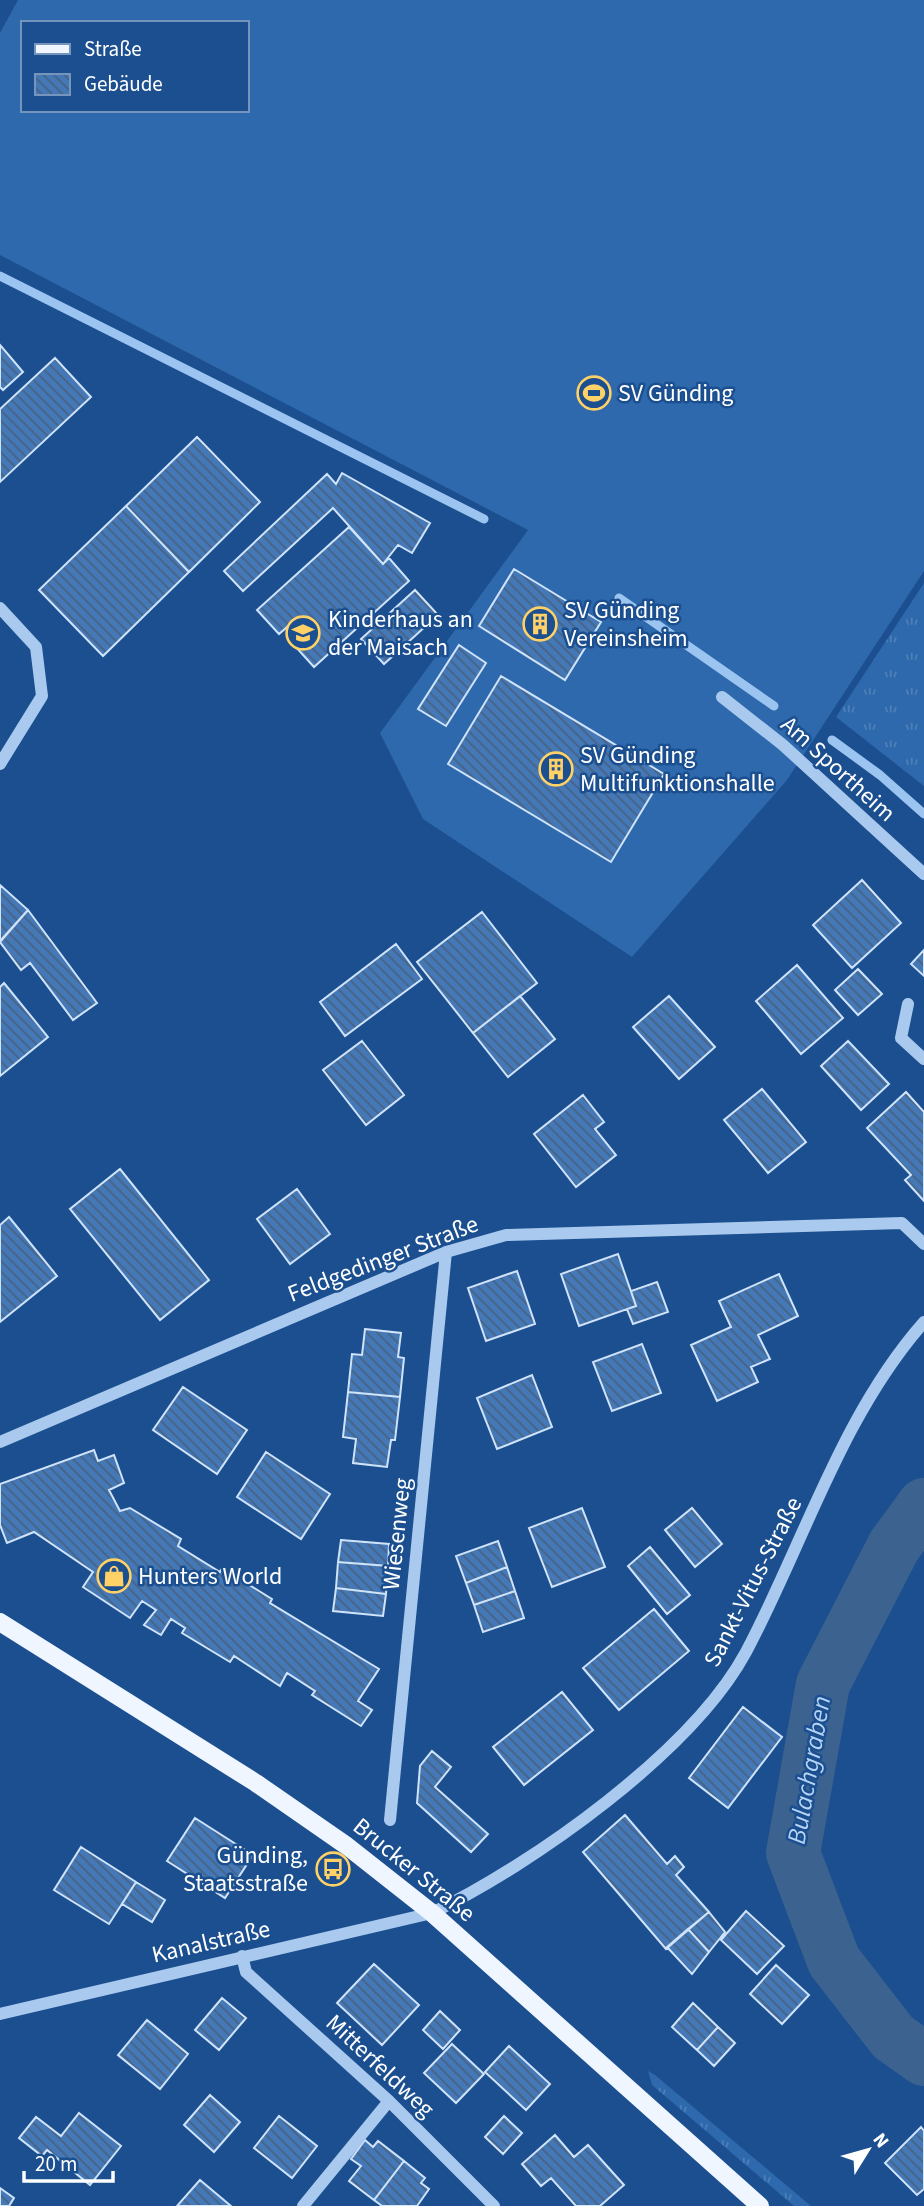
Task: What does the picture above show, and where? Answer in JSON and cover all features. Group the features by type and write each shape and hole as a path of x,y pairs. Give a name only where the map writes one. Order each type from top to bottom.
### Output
{"main road":[{"name":"Brucker Straße","path":"0,1622 256,1783 346,1846 432,1913 760,2206"}],"street":[{"path":"0,608 36,647 42,695 0,764"},
{"name":"Am Sportheim","path":"722,697 783,745 924,874"},
{"path":"908,1004 901,1038 924,1059"},
{"name":"Feldgedinger Straße","path":"0,1441 446,1252 506,1235 902,1223 924,1244"},
{"name":"Wiesenweg","path":"390,1820 446,1252"},
{"name":"Sankt-Vitus-Straße","path":"432,1913 479,1891 559,1836 685,1734 714,1701 746,1653 830,1472 895,1354 924,1322"},
{"name":"Kanalstraße","path":"0,2014 432,1913"},
{"name":"Mitterfeldweg","path":"242,1956 246,1972 389,2101 494,2206"},
{"path":"303,2206 389,2101"}],"green space":[{"name":"SV Günding","path":"18,0 924,0 924,571 787,780 632,957 423,819 380,733 528,530 0,255 0,33"},
{"path":"924,583 924,786 836,717"},
{"path":"648,2071 811,2206 794,2206 652,2085"}],"building":[{"path":"0,345 23,372 3,390 0,387"},
{"path":"55,358 91,397 0,482 0,409"},
{"path":"197,437 260,502 189,572 126,506"},
{"path":"342,473 430,523 412,553 398,545 383,564 333,508 243,591 224,571 327,474 336,484"},
{"path":"126,506 189,572 103,656 39,590"},
{"path":"349,527 383,564 389,558 409,581 314,667 295,646 307,636 294,621 279,634 257,610"},
{"name":"SV Günding Vereinsheim","path":"514,569 601,622 565,680 479,626"},
{"path":"415,590 438,615 384,664 361,639"},
{"path":"459,645 486,663 446,726 418,709"},
{"name":"SV Günding Multifunktionshalle","path":"501,676 664,774 611,862 448,764"},
{"path":"862,880 901,923 852,968 813,925"},
{"path":"0,885 28,910 0,941"},
{"path":"28,910 97,1003 73,1020 30,963 21,970 0,942"},
{"path":"482,912 537,983 473,1033 417,962"},
{"path":"396,944 422,979 345,1036 320,1002"},
{"path":"924,950 924,976 911,964"},
{"path":"797,965 843,1018 801,1054 756,1001"},
{"path":"858,969 882,994 858,1015 835,990"},
{"path":"4,983 48,1037 0,1076 0,987"},
{"path":"520,996 555,1039 508,1077 473,1033"},
{"path":"669,996 715,1047 679,1079 633,1027"},
{"path":"362,1041 404,1095 366,1125 323,1070"},
{"path":"848,1041 889,1084 861,1110 821,1066"},
{"path":"762,1089 806,1142 768,1173 724,1120"},
{"path":"906,1092 924,1112 924,1201 905,1180 911,1175 867,1128"},
{"path":"583,1095 604,1122 595,1129 616,1155 576,1187 534,1134"},
{"path":"120,1169 209,1280 160,1320 70,1209"},
{"path":"297,1189 330,1234 290,1264 257,1219"},
{"path":"9,1217 57,1276 0,1322 0,1225"},
{"path":"618,1254 636,1306 579,1326 561,1274"},
{"path":"517,1271 535,1324 486,1341 468,1288"},
{"path":"779,1274 798,1316 758,1335 770,1359 751,1367 758,1382 717,1401 691,1345 731,1327 719,1301"},
{"path":"657,1282 668,1312 633,1324 627,1309 636,1306 631,1291"},
{"path":"365,1329 401,1333 398,1357 404,1358 400,1397 348,1392 352,1354 362,1355"},
{"path":"642,1344 661,1393 612,1411 593,1362"},
{"path":"532,1375 552,1427 497,1449 477,1398"},
{"path":"183,1387 247,1430 217,1474 153,1430"},
{"path":"348,1392 400,1397 395,1440 391,1440 387,1467 353,1463 356,1439 343,1437"},
{"path":"94,1450 98,1461 114,1455 124,1483 109,1490 120,1511 130,1508 181,1539 178,1546 220,1572 222,1568 272,1599 270,1603 379,1669 358,1701 372,1710 361,1726 312,1695 315,1691 287,1673 280,1686 234,1656 230,1662 182,1633 185,1628 171,1619 161,1635 144,1625 156,1610 142,1601 130,1618 83,1587 93,1572 34,1532 7,1543 0,1525 0,1484"},
{"path":"266,1452 330,1494 301,1539 237,1497"},
{"path":"582,1508 605,1567 552,1587 529,1528"},
{"path":"692,1508 722,1544 695,1567 665,1530"},
{"path":"341,1540 389,1544 388,1566 338,1562"},
{"path":"498,1541 507,1567 466,1583 456,1556"},
{"path":"650,1547 690,1595 667,1614 628,1566"},
{"path":"338,1562 388,1566 386,1594 336,1588"},
{"path":"507,1567 515,1591 474,1605 466,1583"},
{"path":"336,1588 386,1594 383,1616 333,1611"},
{"path":"515,1591 524,1618 483,1632 474,1605"},
{"path":"654,1609 689,1651 619,1710 583,1668"},
{"path":"562,1692 593,1730 524,1785 493,1747"},
{"path":"743,1707 782,1737 728,1808 689,1778"},
{"path":"432,1751 451,1767 435,1787 488,1834 471,1852 417,1803 420,1766"},
{"path":"625,1815 667,1864 675,1856 684,1867 676,1875 709,1912 666,1949 583,1852"},
{"path":"195,1818 253,1855 225,1898 167,1861"},
{"path":"81,1847 136,1882 109,1924 54,1890"},
{"path":"136,1882 165,1900 152,1922 122,1904"},
{"path":"746,1911 784,1946 757,1974 721,1940"},
{"path":"709,1912 725,1932 709,1952 688,1929"},
{"path":"688,1929 709,1952 692,1974 667,1947"},
{"path":"374,1964 419,2005 382,2045 337,2003"},
{"path":"776,1965 809,1995 782,2024 750,1994"},
{"path":"222,1998 246,2018 219,2050 195,2030"},
{"path":"693,2003 718,2027 697,2050 672,2027"},
{"path":"440,2011 460,2030 443,2049 423,2030"},
{"path":"147,2020 188,2054 160,2089 118,2055"},
{"path":"718,2027 735,2043 714,2066 697,2050"},
{"path":"452,2044 484,2074 456,2103 424,2073"},
{"path":"509,2046 550,2084 526,2110 485,2072"},
{"path":"210,2095 240,2122 214,2152 184,2125"},
{"path":"79,2113 121,2146 90,2185 47,2150 42,2156 19,2138 36,2117 61,2136"},
{"path":"279,2116 317,2146 292,2178 254,2148"},
{"path":"504,2116 522,2133 503,2154 485,2137"},
{"path":"921,2127 924,2131 924,2189 917,2195 885,2163"},
{"path":"555,2135 574,2157 588,2145 624,2185 600,2206 576,2206 551,2178 541,2186 522,2164"},
{"path":"365,2140 373,2147 378,2141 404,2161 374,2200 349,2181 361,2166 351,2159"},
{"path":"404,2161 425,2178 421,2183 429,2189 417,2206 382,2206 374,2200"},
{"path":"200,2180 231,2206 177,2206"},
{"path":"0,2188 14,2198 9,2206 0,2206"}],"waterway":[{"path":"0,276 484,519"},
{"path":"619,598 774,706"},
{"path":"832,740 880,775 924,814"},
{"name":"Bulachgraben","path":"924,1505 894,1546 823,1684 793,1853 834,1961 893,2037 924,2059"},
{"path":"894,1546 924,1530"}],"place":[{"name":"SV Günding","path":"594,393"},
{"name":"SV Günding Vereinsheim","path":"540,624"},
{"name":"Kinderhaus an der Maisach","path":"303,633"},
{"name":"SV Günding Multifunktionshalle","path":"556,769"},
{"name":"Hunters World","path":"114,1576"},
{"name":"Günding, Staatsstraße","path":"333,1869"}]}
